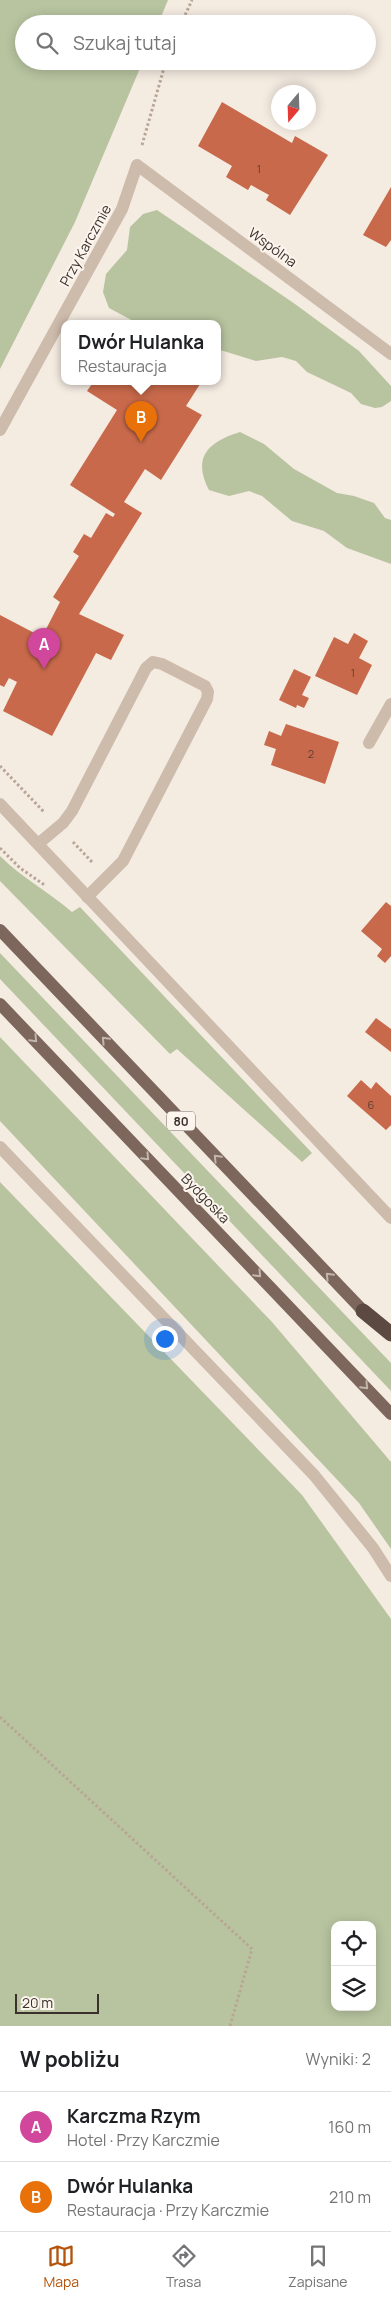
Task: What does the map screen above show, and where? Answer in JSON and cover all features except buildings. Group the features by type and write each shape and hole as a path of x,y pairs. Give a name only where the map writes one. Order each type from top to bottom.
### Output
{"highway":[{"path":"363,1311 391,1334"}],"main road":[{"name":"80","path":"0,930 391,1340"},
{"name":"Bydgoska","path":"0,1004 391,1414"}],"street":[{"name":"Wspólna","path":"137,165 391,354"},
{"name":"Przy Karczmie","path":"0,430 122,209 137,165"},
{"path":"38,844 63,823 72,811 146,668 153,662 162,664 206,686 208,692 207,699 123,861 86,897"},
{"path":"369,743 391,704"},
{"path":"0,804 391,1218"},
{"path":"0,1146 314,1475 373,1548 391,1576"}],"path":[{"path":"185,15 192,0"},
{"path":"137,165 163,70"},
{"path":"0,1717 252,1949 230,2026"}],"green space":[{"path":"0,0 168,0 162,15 15,15 15,70 139,70 75,222 0,369"},
{"path":"157,210 295,304 359,351 391,386 391,401 382,407 375,408 361,404 351,393 307,372 296,361 282,357 256,361 221,350 221,320 131,320 109,308 103,292 106,274 127,250 130,227 143,214"},
{"path":"240,432 264,444 294,469 337,493 354,496 374,503 385,518 391,520 391,564 347,548 324,531 292,521 262,496 249,491 229,496 209,490 202,468 206,452 219,441"},
{"path":"0,856 72,912 80,907 312,1153 302,1162 177,1049 170,1054 0,881"},
{"path":"0,953 391,1363 391,1391 0,979"},
{"path":"0,1037 272,1322 391,1462 391,1549 359,1503 0,1121"},
{"path":"0,1182 302,1495 391,1619 391,2026 0,2026"}],"place":[{"name":"Dwór Hulanka","path":"141,442"},
{"name":"Karczma Rzym","path":"44,669"}]}
